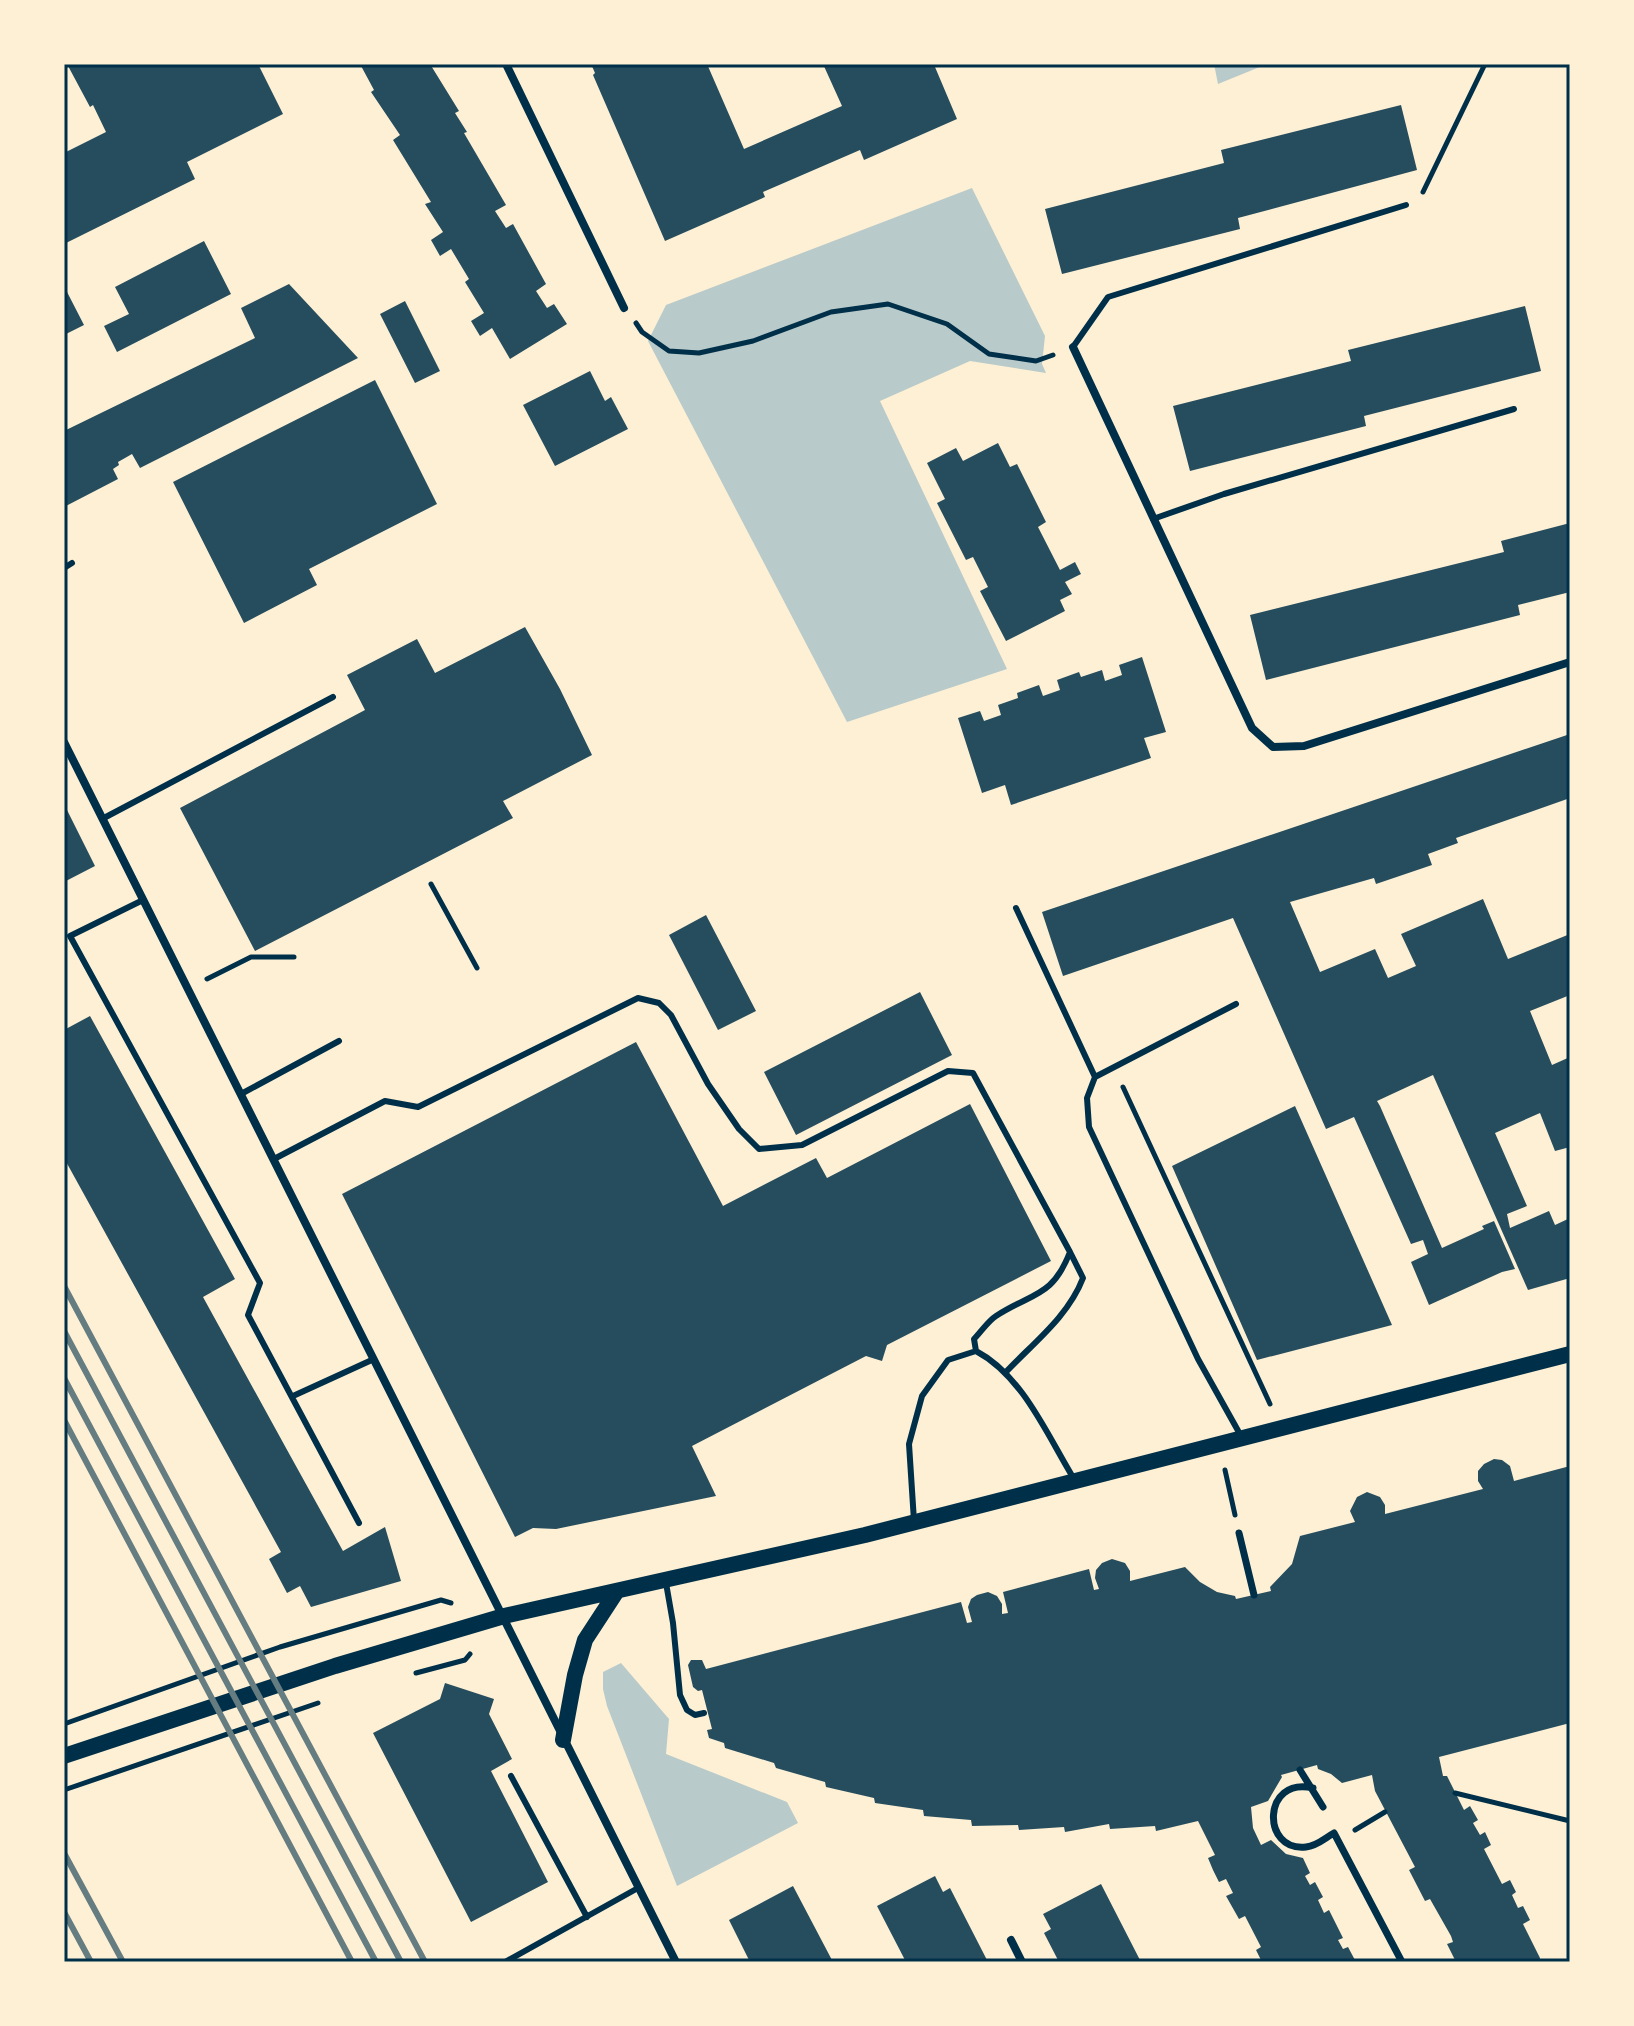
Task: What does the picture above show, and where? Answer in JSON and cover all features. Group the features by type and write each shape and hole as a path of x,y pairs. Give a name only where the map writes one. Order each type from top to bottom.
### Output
{"main road":[{"path":"64,1756 335,1666 504,1616 914,1523 1570,1354"},
{"path":"563,1740 585,1640 617,1591"}],"street":[{"path":"506,64 624,308"},
{"path":"1073,347 1252,728 1273,747 1304,746 1570,662"},
{"path":"64,742 676,1962"},
{"path":"1239,1533 1254,1595"},
{"path":"1300,1770 1323,1807"},
{"path":"1313,1788 1303,1785 1284,1792 1274,1809 1272,1819 1275,1829 1288,1843 1298,1847 1317,1844 1334,1833 1402,1962"},
{"path":"1011,1940 1022,1962"}],"lane":[{"path":"1073,347 1108,297 1406,205"},
{"path":"1153,519 1224,494 1514,409"},
{"path":"64,568 72,563"},
{"path":"102,819 333,697"},
{"path":"143,900 70,936 260,1283 248,1315 359,1523"},
{"path":"1016,908 1095,1077"},
{"path":"274,1159 385,1101 418,1107 638,998 659,1003 671,1015 708,1084 739,1129 759,1149 802,1145 948,1071 973,1073 1083,1278 1076,1297 1005,1373"},
{"path":"1236,1004 1095,1077 1087,1098 1089,1127 1198,1359 1243,1439"},
{"path":"241,1094 339,1041"},
{"path":"976,1351 974,1339 994,1317 1052,1284 1062,1272 1070,1252"},
{"path":"914,1523 909,1444 922,1396 948,1360 976,1351 992,1360 1023,1395 1076,1482"},
{"path":"293,1396 374,1359"},
{"path":"665,1580 680,1695 687,1710 695,1715 704,1713"},
{"path":"511,1776 587,1917"},
{"path":"505,1962 638,1888"}],"path":[{"path":"1406,205 1422,193 1485,64"},
{"path":"624,308 642,332 669,351 699,353 753,341 831,312 888,304 947,324 989,354 1036,361 1073,347"},
{"path":"431,884 477,968"},
{"path":"189,989 251,957 294,957"},
{"path":"1114,1068 1281,1428"},
{"path":"1220,1446 1236,1519"},
{"path":"64,1724 280,1647 441,1600"},
{"path":"406,1676 465,1660"},
{"path":"64,1790 319,1703"},
{"path":"1455,1793 1570,1821"},
{"path":"1338,1842 1385,1812"}],"shaded area":[{"path":"1214,64 1267,64 1218,84"},
{"path":"972,188 1045,336 1042,364 1046,373 970,361 880,401 1007,669 847,722 648,341 666,305"},
{"path":"621,1663 669,1719 666,1754 787,1802 798,1823 677,1886 607,1706 603,1672"}],"building":[{"path":"67,64 258,64 283,114 187,162 195,179 64,244 64,153 106,132"},
{"path":"360,64 430,64 459,111 455,113 467,132 464,133 506,205 495,211 506,228 513,224 546,284 536,291 547,308 554,304 567,324 510,359 492,328 480,336 471,321 484,313 465,282 469,279 451,249 440,256 431,240 443,232 425,204 431,202 393,140 400,135 371,92 374,90"},
{"path":"591,64 707,64 744,149 842,106 823,64 943,64 935,67 957,119 864,160 860,150 763,192 765,197 665,241"},
{"path":"1401,105 1417,170 1238,218 1240,229 1062,274 1045,209 1224,163 1221,150"},
{"path":"204,241 231,294 117,352 104,326 129,314 115,287"},
{"path":"289,284 358,358 140,468 132,454 113,469 118,479 64,507 64,431 255,338 241,308"},
{"path":"64,291 84,325 64,335"},
{"path":"405,301 440,371 415,383 380,314"},
{"path":"1525,306 1541,371 1364,416 1366,426 1190,471 1173,406 1351,361 1348,350"},
{"path":"590,371 605,401 611,397 628,429 555,466 523,405"},
{"path":"375,380 437,504 309,569 317,585 244,623 173,482"},
{"path":"998,443 1010,467 1017,464 1046,522 1038,527 1060,570 1075,562 1081,574 1065,582 1072,594 1060,600 1065,611 1006,641 980,591 988,587 973,557 966,560 937,503 945,499 927,463 956,448 963,461"},
{"path":"1570,523 1570,592 1518,605 1520,615 1266,680 1250,615 1504,552 1501,541"},
{"path":"525,627 592,755 503,801 513,818 255,951 180,808 365,710 347,675 417,639 435,673"},
{"path":"1142,657 1166,732 1144,738 1151,758 1011,805 1005,785 982,793 958,718 980,711 984,721 1001,715 998,705 1018,698 1017,693 1039,685 1043,696 1060,690 1057,680 1079,672 1081,677 1102,670 1105,681 1122,675 1119,665"},
{"path":"1570,734 1570,798 1456,838 1458,843 1428,854 1432,865 1376,884 1374,878 1290,902 1320,972 1375,949 1388,978 1416,966 1401,934 1483,899 1508,959 1570,934 1570,995 1530,1011 1552,1065 1570,1057 1570,1147 1555,1151 1540,1113 1495,1133 1527,1206 1507,1214 1510,1228 1549,1211 1555,1225 1570,1218 1570,1278 1528,1290 1433,1075 1377,1101 1442,1248 1484,1229 1482,1226 1494,1221 1515,1269 1429,1305 1411,1262 1428,1254 1423,1240 1411,1244 1354,1117 1326,1129 1233,918 1063,976 1042,912"},
{"path":"64,804 95,866 64,882"},
{"path":"706,915 756,1011 718,1030 669,935"},
{"path":"920,992 952,1055 796,1135 764,1072"},
{"path":"90,1016 235,1279 203,1297 286,1448 343,1551 385,1527 401,1581 311,1607 300,1586 287,1593 269,1559 281,1552 64,1158 64,1030"},
{"path":"636,1042 723,1206 816,1158 827,1178 970,1104 1051,1261 887,1345 882,1361 866,1356 692,1446 716,1496 556,1529 533,1528 515,1537 342,1194"},
{"path":"1295,1106 1392,1325 1257,1360 1172,1166"},
{"path":"1494,1459 1510,1466 1514,1481 1570,1466 1570,1723 1439,1757 1443,1776 1447,1776 1464,1810 1470,1806 1478,1820 1473,1823 1480,1835 1485,1832 1491,1845 1484,1849 1502,1884 1510,1880 1516,1892 1512,1895 1518,1908 1523,1906 1530,1920 1523,1924 1540,1958 1539,1962 1456,1962 1447,1944 1453,1942 1451,1936 1430,1899 1425,1901 1409,1870 1415,1867 1375,1791 1372,1775 1342,1783 1318,1769 1317,1765 1281,1775 1268,1801 1251,1807 1253,1828 1261,1845 1271,1840 1286,1854 1303,1858 1310,1873 1305,1876 1310,1885 1315,1882 1323,1897 1318,1900 1324,1913 1329,1910 1343,1938 1338,1940 1343,1949 1348,1947 1356,1962 1262,1962 1256,1950 1261,1947 1245,1916 1239,1919 1226,1896 1233,1893 1226,1879 1219,1882 1213,1870 1208,1858 1215,1855 1198,1821 1156,1831 1155,1826 1110,1829 1109,1824 1065,1832 1064,1827 1019,1830 1018,1825 972,1826 971,1820 924,1816 923,1810 875,1803 874,1798 826,1787 825,1782 776,1768 774,1763 725,1748 724,1743 709,1738 707,1730 712,1729 702,1690 693,1687 688,1665 691,1660 702,1660 706,1669 961,1602 967,1623 972,1622 968,1607 977,1595 988,1592 997,1596 1002,1604 1002,1614 1008,1613 1003,1592 1089,1569 1094,1590 1099,1589 1096,1570 1112,1559 1125,1563 1130,1571 1130,1581 1185,1567 1200,1582 1236,1599 1271,1591 1270,1587 1292,1564 1300,1536 1355,1522 1350,1511 1357,1497 1367,1492 1380,1497 1385,1505 1385,1514 1483,1489 1478,1481 1478,1471"},
{"path":"445,1683 494,1699 489,1714 512,1759 491,1771 548,1882 471,1922 373,1733 440,1699"},
{"path":"935,1876 943,1892 950,1888 988,1962 906,1962 877,1906"},
{"path":"1101,1884 1141,1962 1059,1962 1044,1933 1051,1929 1043,1914"},
{"path":"793,1886 833,1962 750,1962 729,1920"}],"railway":[{"path":"64,1286 425,1962"},
{"path":"64,1331 401,1962"},
{"path":"64,1378 376,1962"},
{"path":"64,1420 352,1962"},
{"path":"64,1853 123,1962"},
{"path":"64,1912 91,1962"}]}
